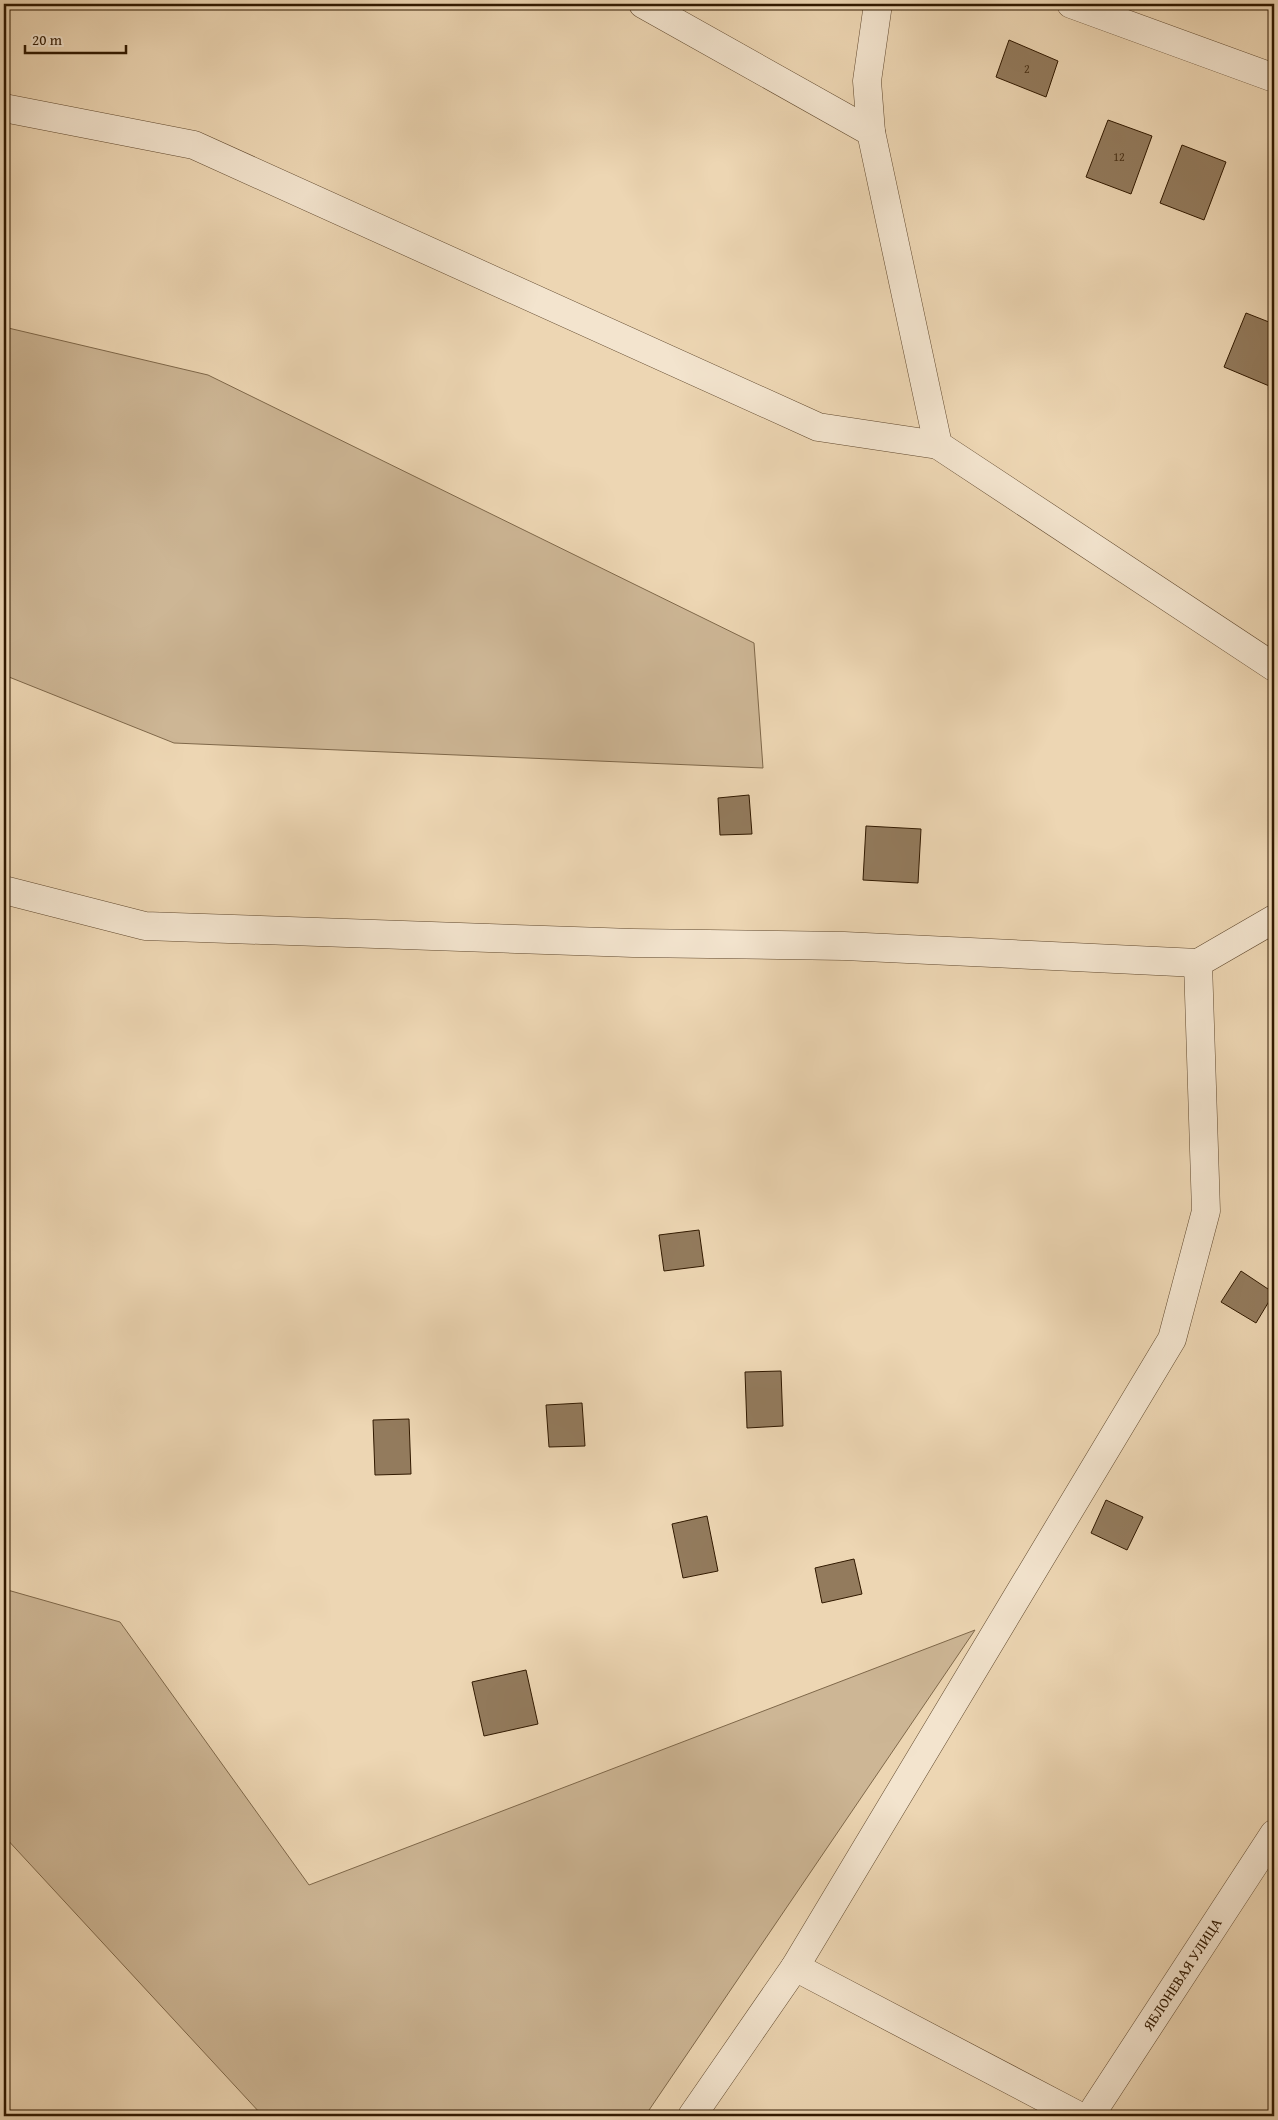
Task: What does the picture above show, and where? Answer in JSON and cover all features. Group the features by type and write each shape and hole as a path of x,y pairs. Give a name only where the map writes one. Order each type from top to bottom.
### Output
{"street":[{"path":"643,4 870,132"},
{"path":"878,4 866,81 870,132 938,445"},
{"path":"1072,4 1274,78"},
{"path":"4,108 194,145 818,427 938,445 1274,667"},
{"path":"4,890 145,926 634,943 844,946 1198,963 1274,919"},
{"path":"692,2116 795,1967 1172,1339 1206,1211 1198,963"},
{"name":"ЯБЛОНЕВАЯ УЛИЦА","path":"1090,2116 1274,1834"},
{"path":"795,1967 1079,2116"}],"shaded area":[{"path":"4,327 208,375 754,643 763,768 174,743 4,675"},
{"path":"4,1589 120,1622 309,1885 975,1630 645,2116 258,2116 261,2114 4,1836"}],"building":[{"path":"1009,40 1058,61 1046,97 996,77"},
{"path":"1108,120 1152,136 1131,194 1086,177"},
{"path":"1182,145 1226,162 1204,220 1160,203"},
{"path":"1246,313 1274,324 1274,388 1224,367"},
{"path":"749,795 752,834 720,835 718,798"},
{"path":"866,826 921,829 918,883 863,880"},
{"path":"699,1230 704,1266 664,1271 659,1235"},
{"path":"1241,1271 1274,1293 1256,1323 1221,1302"},
{"path":"781,1371 783,1426 747,1428 745,1372"},
{"path":"582,1403 585,1446 549,1447 546,1405"},
{"path":"409,1419 411,1474 375,1475 373,1420"},
{"path":"1106,1500 1143,1517 1127,1550 1091,1533"},
{"path":"707,1516 718,1571 683,1578 672,1524"},
{"path":"854,1559 862,1594 822,1603 815,1568"},
{"path":"526,1670 538,1724 484,1736 472,1682"}]}
